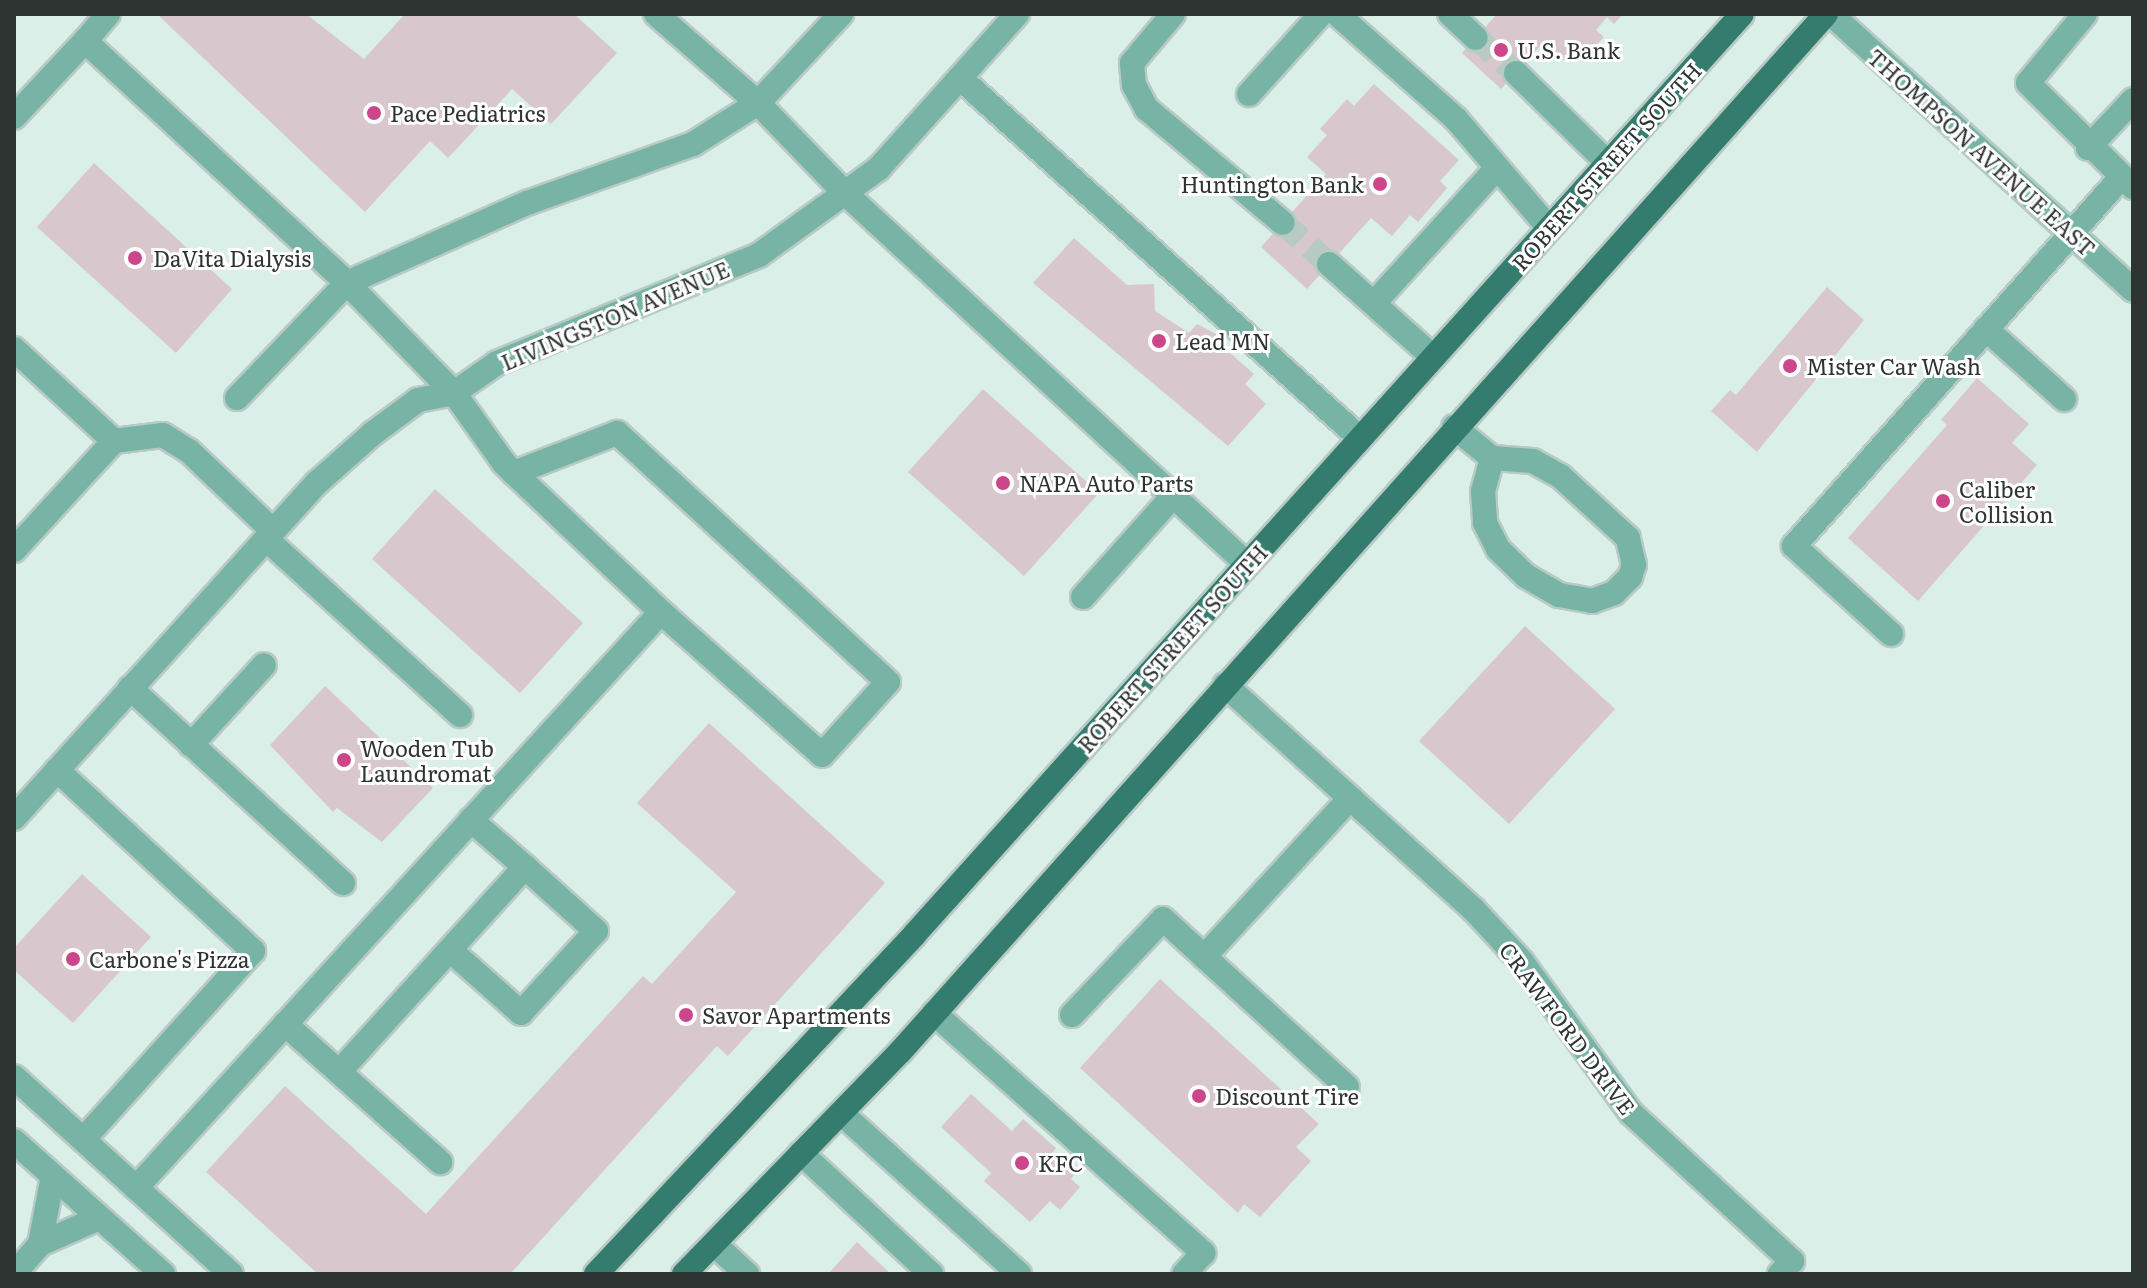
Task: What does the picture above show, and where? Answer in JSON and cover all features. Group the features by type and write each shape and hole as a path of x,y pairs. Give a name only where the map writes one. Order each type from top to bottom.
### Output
{"main road":[{"name":"ROBERT STREET SOUTH","path":"596,1274 707,1162 1742,14"},
{"path":"684,1274 934,1013 1454,427 1828,14"}],"street":[{"path":"14,117 108,14"},
{"path":"656,14 758,103 846,194 1247,564"},
{"path":"237,398 347,283 527,203 693,144 758,103 841,14"},
{"name":"LIVINGSTON AVENUE","path":"14,818 270,535 372,434 418,400 454,393 497,363 759,255 878,169 1017,14"},
{"path":"1173,14 1132,63 1134,85 1147,109 1283,223"},
{"path":"1249,94 1321,14"},
{"path":"1337,14 1456,119 1549,228"},
{"path":"1450,14 1476,38"},
{"name":"THOMPSON AVENUE EAST","path":"1828,14 2133,290"},
{"path":"1891,634 1794,546 2072,234 2128,182 2088,148 2028,83 2085,14"},
{"path":"85,41 347,283 454,393 514,473 661,612 822,755 888,682 617,433 514,473"},
{"path":"1516,73 1608,163"},
{"path":"960,78 1360,438"},
{"path":"2088,148 2133,100"},
{"path":"1375,302 1497,168"},
{"path":"1329,264 1433,357"},
{"path":"1986,329 2064,399"},
{"path":"14,349 114,441"},
{"path":"1454,427 1492,458 1533,461 1560,476 1628,538 1634,565 1630,577 1614,593 1592,601 1559,595 1526,576 1498,549 1485,523 1483,491 1492,458"},
{"path":"14,550 114,441 163,435 189,451 270,535 460,715"},
{"path":"1083,597 1173,496"},
{"path":"136,1188 661,612"},
{"path":"191,745 264,665"},
{"name":"CRAWFORD DRIVE","path":"1225,685 1350,798 1522,962 1631,1113 1792,1261 1780,1274"},
{"path":"130,688 343,883"},
{"path":"57,770 253,951 83,1140"},
{"path":"1204,957 1350,798"},
{"path":"450,950 521,1013 596,931 471,820"},
{"path":"339,1072 525,867"},
{"path":"1072,1015 1163,919 1347,1087"},
{"path":"934,1013 1203,1253 1184,1274"},
{"path":"285,1024 440,1162"},
{"path":"14,1077 231,1274"},
{"path":"841,1113 1019,1274"},
{"path":"14,1141 163,1274"},
{"path":"801,1153 931,1274"},
{"path":"40,1244 53,1176"},
{"path":"14,1274 40,1244 99,1218"},
{"path":"714,1244 747,1274"}],"building":[{"name":"Pace Pediatrics","path":"157,14 306,14 364,59 405,14 574,14 617,53 551,124 512,89 448,158 430,141 365,212"},
{"name":"U.S. Bank","path":"1497,14 1623,14 1614,24 1607,17 1596,30 1604,37 1586,56 1576,47 1564,61 1544,42 1501,89 1462,53"},
{"name":"Huntington Bank","path":"1374,84 1459,160 1440,181 1447,188 1418,222 1410,215 1392,236 1371,218 1307,289 1261,247 1326,174 1307,157 1327,135 1320,129 1347,99 1354,106"},
{"name":"DaVita Dialysis","path":"94,163 232,289 176,353 37,227"},
{"name":"Lead MN","path":"1074,238 1127,285 1154,284 1155,311 1189,333 1197,324 1220,336 1221,345 1254,374 1245,384 1266,404 1228,446 1033,283"},
{"name":"Mister Car Wash","path":"1827,287 1864,320 1757,452 1711,411 1730,390 1736,395"},
{"name":"Caliber Collision","path":"1977,378 2029,424 2012,443 2037,465 1918,601 1848,538 1947,425 1941,420"},
{"name":"NAPA Auto Parts","path":"983,389 1099,493 1024,576 908,472"},
{"path":"435,489 583,623 520,693 372,559"},
{"path":"1525,626 1615,709 1509,824 1419,741"},
{"name":"Wooden Tub Laundromat","path":"325,686 433,788 382,842 337,808 333,812 270,745"},
{"name":"Savor Apartments","path":"709,723 885,883 728,1056 717,1046 510,1274 318,1274 206,1172 285,1086 426,1214 643,976 652,984 736,892 637,803"},
{"name":"Carbone's Pizza","path":"82,874 151,937 73,1023 14,970 14,948"},
{"name":"Discount Tire","path":"1160,979 1319,1124 1296,1147 1311,1161 1260,1217 1244,1204 1238,1213 1080,1068"},
{"name":"KFC","path":"971,1094 1012,1131 1023,1119 1056,1148 1052,1153 1075,1174 1071,1179 1080,1187 1060,1210 1050,1201 1030,1222 984,1181 991,1173 941,1127"},
{"path":"857,1242 891,1274 828,1274"}],"tunnel":[{"path":"1476,38 1516,73"},
{"path":"1283,223 1329,264"}],"place":[{"name":"U.S. Bank","path":"1501,50"},
{"name":"Pace Pediatrics","path":"374,113"},
{"name":"Huntington Bank","path":"1380,184"},
{"name":"DaVita Dialysis","path":"135,258"},
{"name":"Lead MN","path":"1159,341"},
{"name":"Mister Car Wash","path":"1790,366"},
{"name":"NAPA Auto Parts","path":"1003,483"},
{"name":"Caliber Collision","path":"1943,501"},
{"name":"Wooden Tub Laundromat","path":"344,760"},
{"name":"Carbone's Pizza","path":"73,959"},
{"name":"Savor Apartments","path":"686,1015"},
{"name":"Discount Tire","path":"1199,1096"},
{"name":"KFC","path":"1022,1163"}]}
